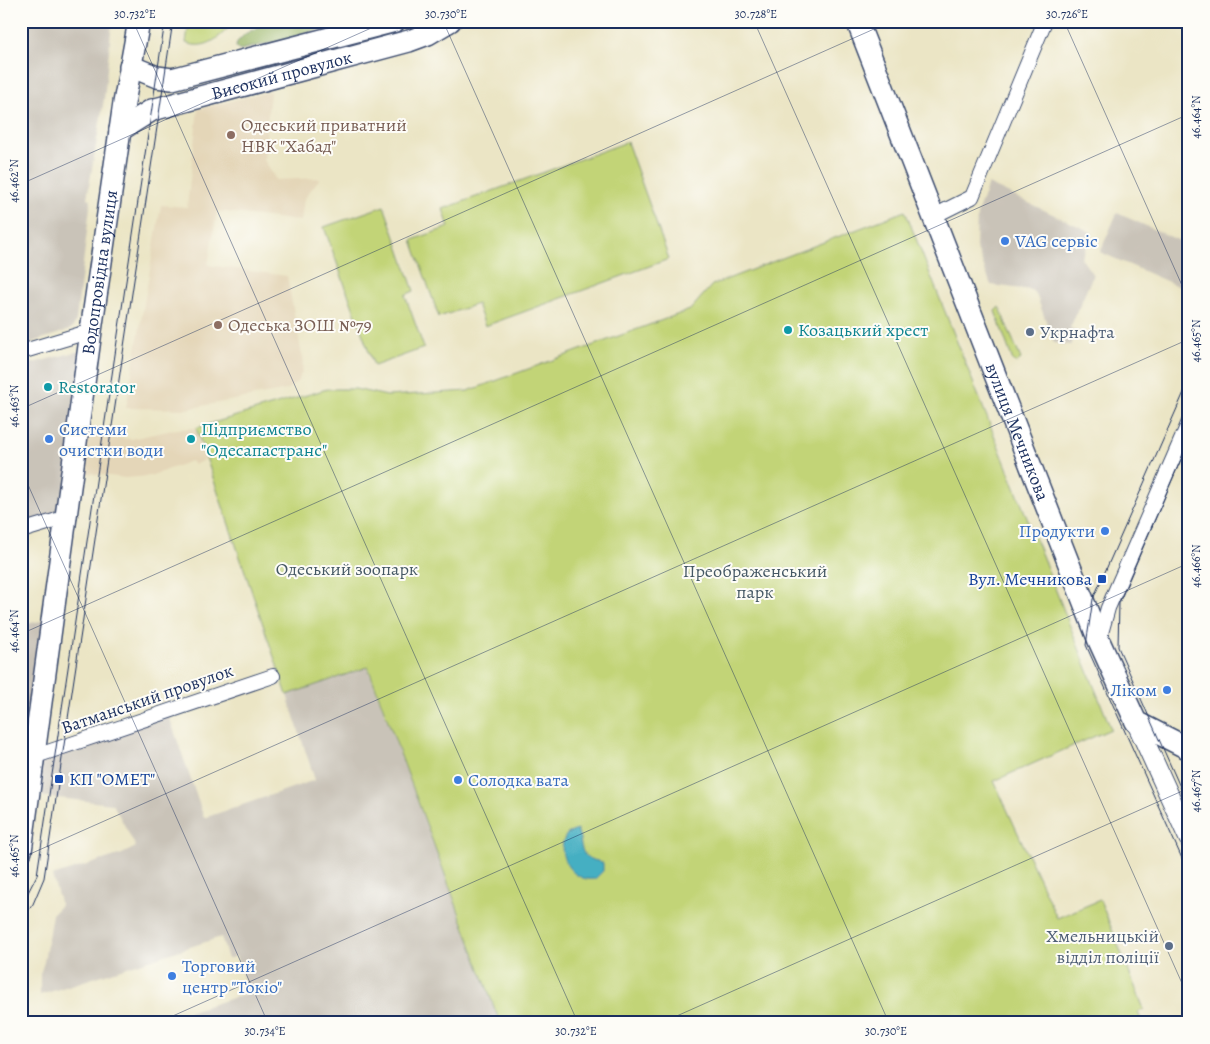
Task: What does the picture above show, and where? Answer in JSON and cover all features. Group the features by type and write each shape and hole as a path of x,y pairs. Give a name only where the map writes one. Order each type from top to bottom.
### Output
{"main road":[{"name":"Водопровідна вулиця","path":"21,851 64,518 124,103 139,21"},
{"name":"Високий провулок","path":"130,66 157,77 172,79 395,21"},
{"name":"вулиця Мечникова","path":"857,21 1098,641 1189,839"},
{"name":"Високий провулок","path":"124,103 170,93 396,32 451,22"},
{"name":"Високий провулок","path":"120,130 152,110 410,41 451,22"},
{"path":"1136,722 1189,749"}],"street":[{"path":"934,216 972,196 1045,21"},
{"path":"21,352 91,331"},
{"path":"1098,641 1110,602 1189,422"},
{"path":"21,531 64,518"},
{"name":"Ватманський провулок","path":"34,757 273,676"}],"shaded area":[{"path":"21,21 112,21 104,99 87,198 91,199 76,320 73,327 69,330 21,346"},
{"name":"Одеська ЗОШ №79","path":"270,91 264,160 276,180 320,178 304,199 301,221 217,211 208,265 287,276 303,361 299,380 287,390 186,409 126,408 161,205 187,207 198,109"},
{"path":"988,184 1093,233 1081,258 1093,275 1070,328 1077,331 1071,345 1054,343 1036,294 1031,290 991,285 976,247 977,214"},
{"path":"1117,213 1189,245 1189,291 1100,252"},
{"path":"88,349 63,518 21,531 21,366"},
{"path":"196,428 206,459 194,465 191,461 150,476 125,478 73,471 78,435 131,439 177,429"},
{"path":"51,619 39,703 21,708 21,625"},
{"path":"367,667 500,1023 154,1023 248,993 236,956 228,959 221,937 40,995 40,974 44,962 52,914 61,905 52,876 122,854 136,847 113,804 30,795 35,757 168,713 204,818 315,780 287,695"}],"green space":[{"path":"189,21 234,21 213,41 207,44 194,45 186,43"},
{"path":"270,21 332,21 315,30 289,38 240,50 236,47 237,42 245,34"},
{"path":"627,142 669,259 485,326 477,304 439,317 412,240 449,227 443,209"},
{"path":"384,206 414,291 405,295 424,348 374,366 324,227"},
{"name":"Преображенський парк","path":"905,211 1111,729 994,781 1057,918 1100,900 1144,1009 1138,1012 1142,1023 500,1023 368,667 287,695 196,428 327,389 355,389 387,396 468,391 690,310 712,285"},
{"path":"999,307 1021,359 1016,363 1013,361 995,311"}],"water":[{"path":"577,830 584,854 603,863 603,871 595,879 587,879 572,872 564,858 563,842 567,834"}],"tram line":[{"path":"21,906 37,875 165,21"},
{"path":"21,921 33,904 44,878 173,21"},
{"path":"1189,381 1093,599 1086,645 1189,874"},
{"path":"1189,441 1119,603 1118,647 1189,807"}],"place":[{"name":"Одеський приватний НВК \"Хабад\"","path":"231,135"},
{"name":"VAG сервіс","path":"1005,241"},
{"name":"Одеська ЗОШ №79","path":"218,325"},
{"name":"Козацький хрест","path":"788,330"},
{"name":"Укрнафта","path":"1030,332"},
{"name":"Restorator","path":"48,387"},
{"name":"Системи очистки води","path":"49,439"},
{"name":"Підприємство \"Одесапастранс\"","path":"191,439"},
{"name":"Продукти","path":"1105,531"},
{"name":"Вул. Мечникова","path":"1102,579"},
{"name":"Ліком","path":"1167,690"},
{"name":"КП \"ОМЕТ\"","path":"59,779"},
{"name":"Солодка вата","path":"458,780"},
{"name":"Хмельницькій відділ поліції","path":"1169,946"},
{"name":"Торговий центр \"Токіо\"","path":"172,976"}],"park label":[{"name":"Одеський зоопарк","path":"347,569"}]}
